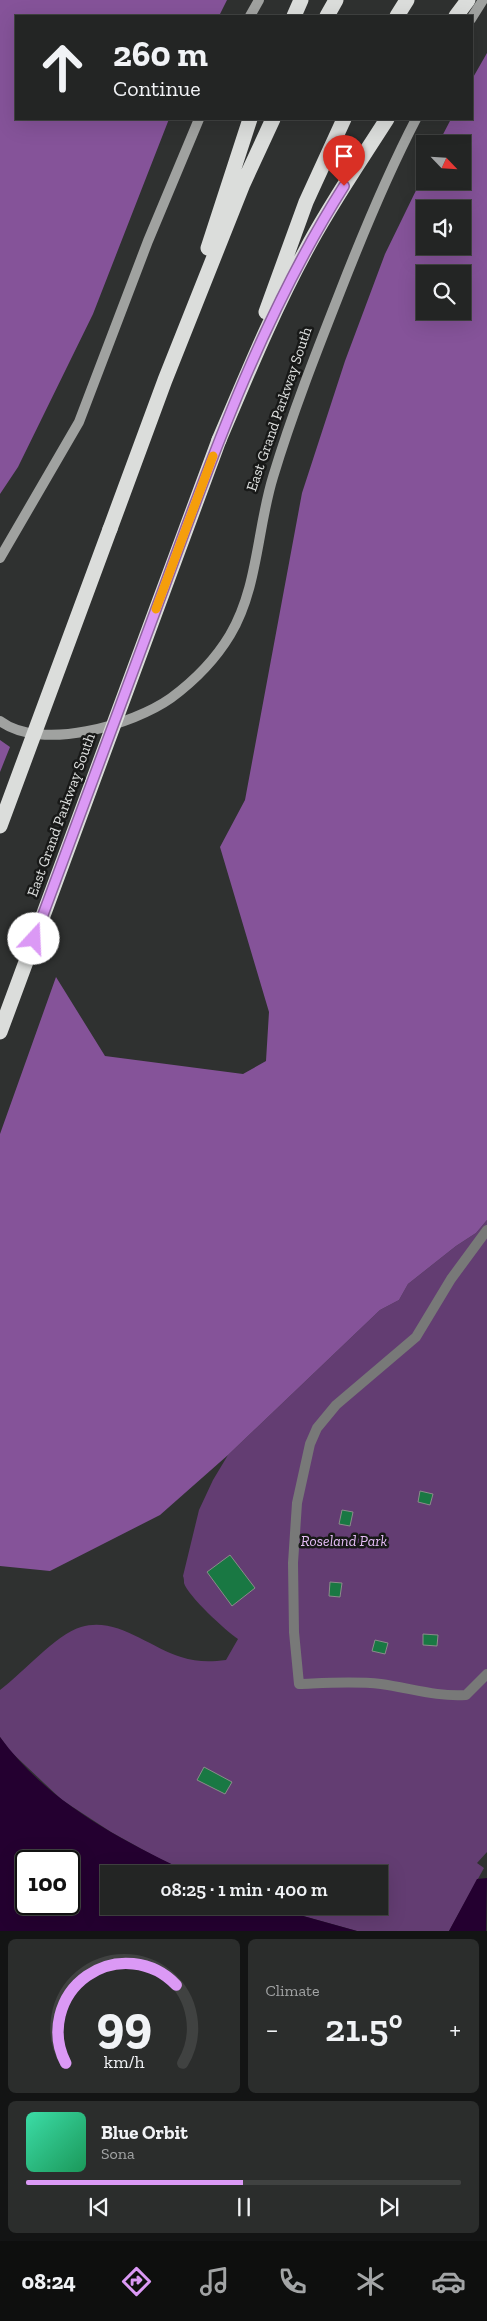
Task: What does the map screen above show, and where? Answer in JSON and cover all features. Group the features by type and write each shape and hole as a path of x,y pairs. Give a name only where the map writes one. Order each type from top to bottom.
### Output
{"highway":[{"path":"294,15 301,0"},
{"path":"327,15 336,0"},
{"path":"398,15 407,0"},
{"path":"457,15 468,0"},
{"path":"165,380 250,120"},
{"path":"0,826 165,380 243,184 273,120"},
{"name":"East Grand Parkway South","path":"0,1032 306,202 344,120"},
{"path":"219,440 268,327 304,253 325,216 386,120"}],"street":[{"path":"250,15 258,0"},
{"path":"473,16 483,0"},
{"path":"0,558 79,422 148,242 200,120"},
{"name":"East Grand Parkway South","path":"0,721 22,732 41,736 118,723 142,714 170,698 194,679 219,650 230,634 249,587 264,506 297,406 368,221 416,120"},
{"path":"487,1230 451,1279 416,1336 336,1405 317,1428 310,1444 298,1495 292,1563 294,1632 299,1684 349,1682 380,1684 453,1696 466,1695 487,1674"}],"green space":[{"name":"Roseland Park","path":"487,1220 487,1852 477,1863 484,1868 449,1931 357,1931 300,1915 388,1915 388,1865 173,1865 111,1832 62,1800 9,1750 0,1737 0,1690 50,1646 71,1631 94,1625 120,1629 187,1659 203,1661 226,1660 238,1639 225,1629 192,1596 184,1583 183,1576 199,1510 213,1480 228,1455 380,1310 399,1300 408,1284 456,1246 476,1233"}],"shaded area":[{"path":"0,0 227,0 220,15 15,15 15,120 169,120 93,314 18,467 0,494"},
{"path":"487,53 487,1220 476,1233 456,1246 408,1284 399,1300 380,1310 228,1455 160,1515 50,1571 0,1566 0,1134 56,977 105,1056 243,1074 266,1061 269,1012 220,847 245,800 302,493 345,361 385,254 416,190 471,190 471,135 443,135 450,120 473,120 473,78"},
{"path":"0,740 10,747 0,772"},
{"path":"0,1737 40,1781 63,1800 112,1833 174,1865 100,1865 100,1915 300,1915 357,1931 0,1931"},
{"path":"487,1878 486,1931 449,1931 477,1879"}],"building":[{"path":"420,1491 433,1494 430,1505 418,1502"},
{"path":"342,1510 353,1512 350,1526 339,1524"},
{"path":"230,1555 255,1588 232,1606 207,1572"},
{"path":"330,1582 342,1583 340,1597 329,1596"},
{"path":"423,1634 438,1635 437,1646 423,1645"},
{"path":"375,1640 388,1643 385,1654 372,1651"},
{"path":"204,1767 232,1782 225,1794 197,1780"}],"slow traffic":[{"path":"156,609 213,456"}],"route":[{"path":"34,939 219,440 268,327 304,253 344,186"}]}
